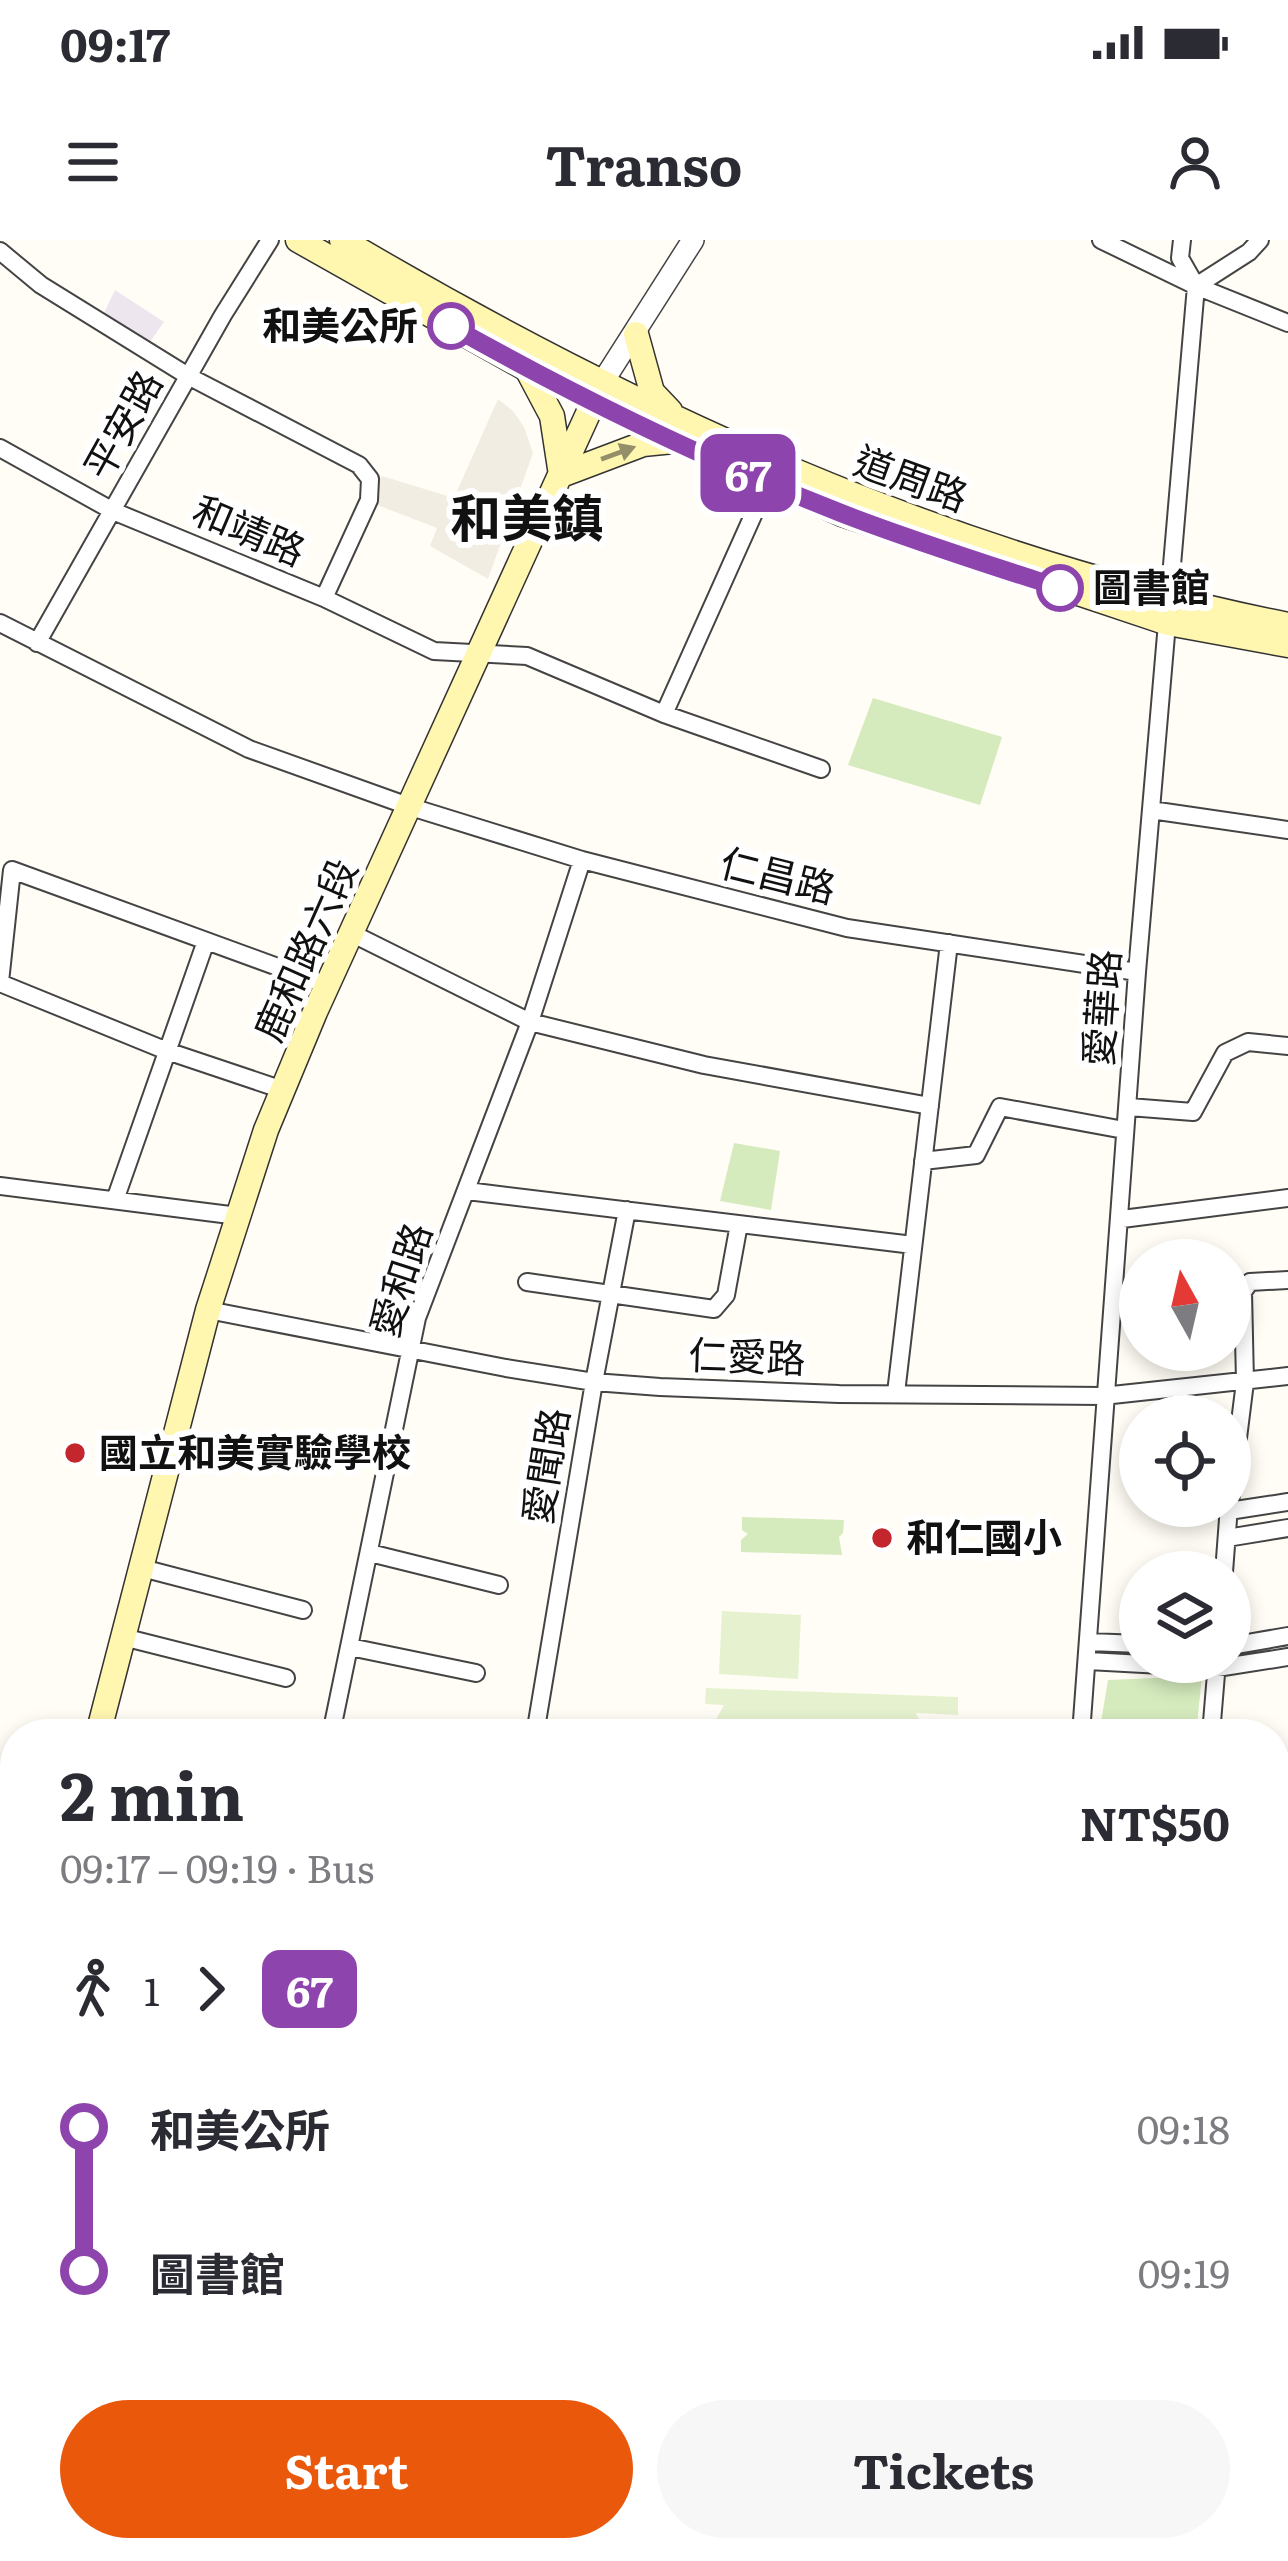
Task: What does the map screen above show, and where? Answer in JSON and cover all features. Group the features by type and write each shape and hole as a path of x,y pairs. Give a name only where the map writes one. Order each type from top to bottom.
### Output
{"main road":[{"name":"道周路","path":"298,240 527,369 671,413 842,494 1168,611 1288,625"},
{"name":"道周路","path":"342,240 678,440 842,514 1288,645"},
{"path":"637,334 652,392 671,413"},
{"path":"527,369 552,416 561,475 643,444 678,440"},
{"name":"鹿和路六段","path":"102,1719 208,1310 283,1090 598,392"}],"street":[{"name":"平安路","path":"37,643 270,240"},
{"name":"鹿和路六段","path":"598,392 693,240"},
{"path":"1101,240 1288,323"},
{"path":"1182,240 1180,258 1196,286"},
{"path":"1196,286 1260,240"},
{"path":"0,251 40,285 188,376 359,465 370,479 369,500 324,598"},
{"name":"愛華路","path":"1082,1719 1103,1396 1122,1219 1124,1130 1196,286"},
{"name":"和靖路","path":"0,448 112,511 324,598 434,650 526,656 664,714 821,769"},
{"path":"664,714 768,482"},
{"name":"仁昌路","path":"0,623 250,749 411,807 582,860 847,928 1137,972"},
{"path":"1151,810 1288,830"},
{"name":"愛和路","path":"335,1719 423,1298 530,1022 582,860"},
{"path":"283,1090 167,1051 0,983 12,870 327,985"},
{"path":"353,934 530,1022 704,1065 930,1106"},
{"path":"115,1201 206,941"},
{"path":"896,1393 949,943"},
{"path":"1129,1107 1193,1112 1226,1053 1248,1042 1288,1046"},
{"path":"923,1161 976,1155 1000,1107 1124,1130"},
{"path":"0,1186 238,1216"},
{"path":"467,1191 913,1245"},
{"path":"1122,1219 1288,1198"},
{"name":"愛聞路","path":"538,1719 627,1210"},
{"path":"527,1282 714,1310 726,1295 739,1224"},
{"path":"1243,1395 1245,1286 1288,1280"},
{"name":"仁愛路","path":"208,1310 594,1382 772,1392 1103,1396 1288,1376"},
{"path":"1251,1505 1288,1502"},
{"path":"1226,1551 1228,1527"},
{"path":"1227,1538 1288,1528"},
{"path":"370,1553 499,1585"},
{"path":"142,1568 303,1610"},
{"path":"1251,1642 1288,1636"},
{"path":"123,1637 286,1678"},
{"path":"1089,1642 1119,1643"},
{"path":"350,1648 476,1673"},
{"path":"1251,1661 1288,1657"},
{"path":"1088,1661 1119,1662"},
{"path":"1212,1719 1215,1683"}],"shaded area":[{"path":"115,290 164,322 147,346 102,317"},
{"path":"498,399 524,427 533,453 488,579 430,546 437,528 362,499 382,476 454,498"}],"green space":[{"path":"873,698 1002,737 980,805 848,765"},
{"path":"734,1143 780,1151 771,1210 720,1201"},
{"path":"742,1517 844,1520 839,1537 842,1555 741,1552 741,1540 748,1534 742,1530"},
{"path":"722,1611 801,1615 798,1679 719,1674"},
{"path":"1108,1680 1201,1683 1198,1719 1102,1719"},
{"path":"706,1688 958,1697 958,1715 716,1719 724,1705 705,1704"}],"bus line":[{"name":"67","path":"451,326 527,369 842,514 1060,588"}],"place":[{"name":"和美公所","path":"451,326"},
{"name":"圖書館","path":"1060,588"},
{"name":"國立和美實驗學校","path":"75,1453"},
{"name":"和仁國小","path":"882,1538"}],"district":[{"name":"和美鎮","path":"527,519"}]}
